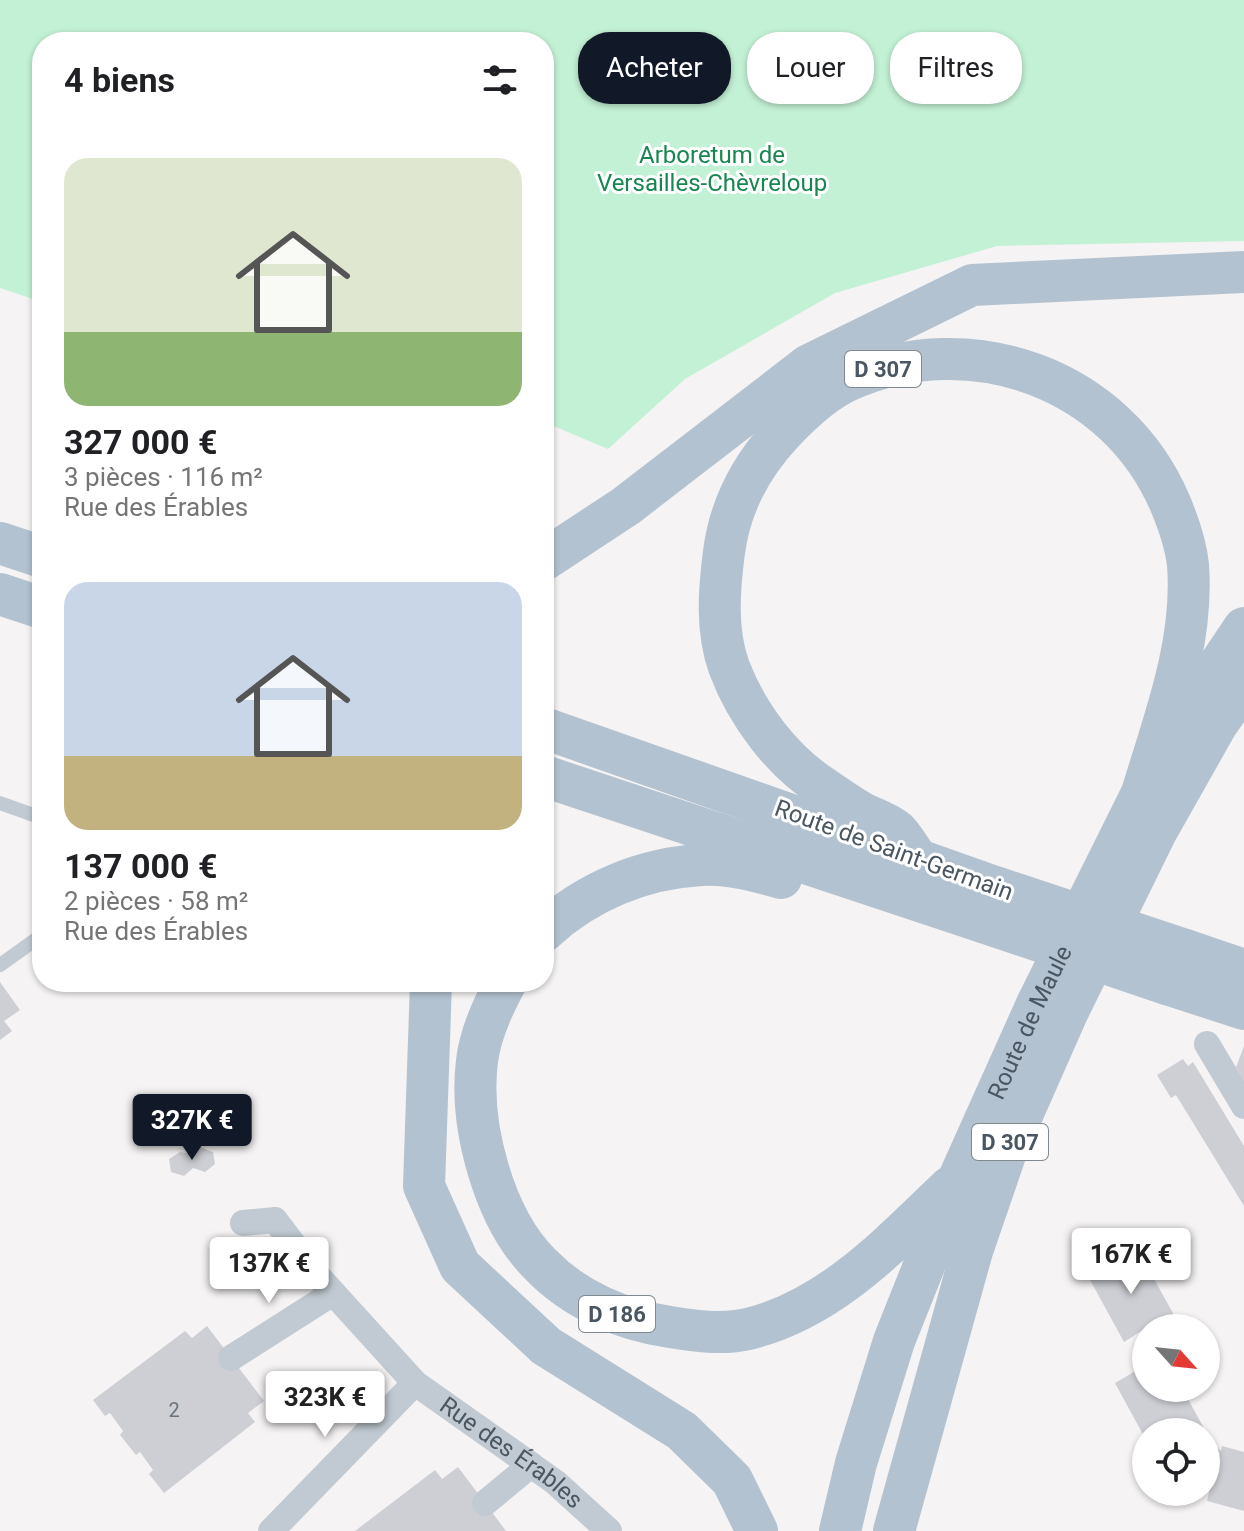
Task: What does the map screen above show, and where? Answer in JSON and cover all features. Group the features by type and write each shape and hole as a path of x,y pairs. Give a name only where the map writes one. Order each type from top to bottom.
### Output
{"main road":[{"path":"554,553 626,506 809,365 972,285 1244,272"},
{"name":"D 307","path":"916,857 896,831 819,785 777,748 748,708 729,666 720,626 721,575 727,530 746,482 769,446 804,410 847,381 900,363 948,358 998,362 1043,377 1092,404 1130,438 1158,475 1176,518 1188,563 1188,619 1174,687 1142,793"},
{"path":"0,543 32,554"},
{"path":"0,594 32,605"},
{"name":"Route de Maule","path":"840,1531 856,1463 894,1341 959,1178 1038,1002 1142,793 1189,710 1244,628"},
{"name":"Route de Maule","path":"894,1531 972,1251 1007,1149 1067,1013 1156,832 1217,724 1244,685"},
{"name":"Route de Saint-Germain","path":"554,731 916,857 990,905"},
{"name":"Route de Saint-Germain","path":"554,779 894,893 990,905 1176,967 1244,1009"},
{"path":"554,922 605,888 647,874 702,865 752,870 796,881 862,904 894,893"},
{"name":"Route de Saint-Germain","path":"1176,967 1244,970"},
{"name":"D 186","path":"431,992 424,1186 460,1266 546,1346 682,1431 732,1480 757,1531"},
{"name":"D 186","path":"500,992 493,1005 477,1061 477,1110 486,1163 509,1223 540,1265 591,1304 644,1324 699,1332 747,1329 797,1311 865,1268 959,1178"},
{"name":"D 307","path":"910,1468 917,1531"}],"street":[{"path":"1207,1044 1244,1106"},
{"name":"Rue des Érables","path":"243,1223 275,1220 333,1293 415,1383 555,1482 609,1531"},
{"path":"231,1358 333,1293"},
{"path":"271,1531 415,1383"},
{"path":"485,1503 531,1465"}],"lane":[{"path":"0,803 32,814"},
{"path":"0,965 32,942"}],"green space":[{"name":"Arboretum de Versailles-Chèvreloup","path":"0,0 1244,0 1244,241 997,246 835,293 685,379 608,449 554,426 554,32 32,32 32,299 0,288"}],"building":[{"path":"0,982 20,1010 4,1021 12,1031 0,1040"},
{"path":"1244,1046 1244,1081 1236,1067"},
{"path":"1183,1059 1188,1066 1193,1062 1244,1146 1244,1206 1176,1095 1171,1098 1157,1075"},
{"path":"200,1147 213,1152 215,1164 205,1172 193,1168 184,1176 171,1172 169,1159 180,1152 191,1154"},
{"path":"1138,1250 1173,1314 1132,1314 1132,1337 1124,1342 1089,1278"},
{"path":"207,1326 264,1401 248,1413 255,1422 164,1493 149,1474 153,1470 140,1452 136,1455 120,1435 123,1431 110,1413 105,1416 93,1400 185,1331 192,1338"},
{"path":"1132,1373 1132,1402 1190,1402 1198,1418 1134,1418 1115,1383"},
{"path":"1222,1446 1244,1452 1244,1511 1220,1505"},
{"path":"458,1467 506,1531 355,1531 435,1470 442,1479"}]}
